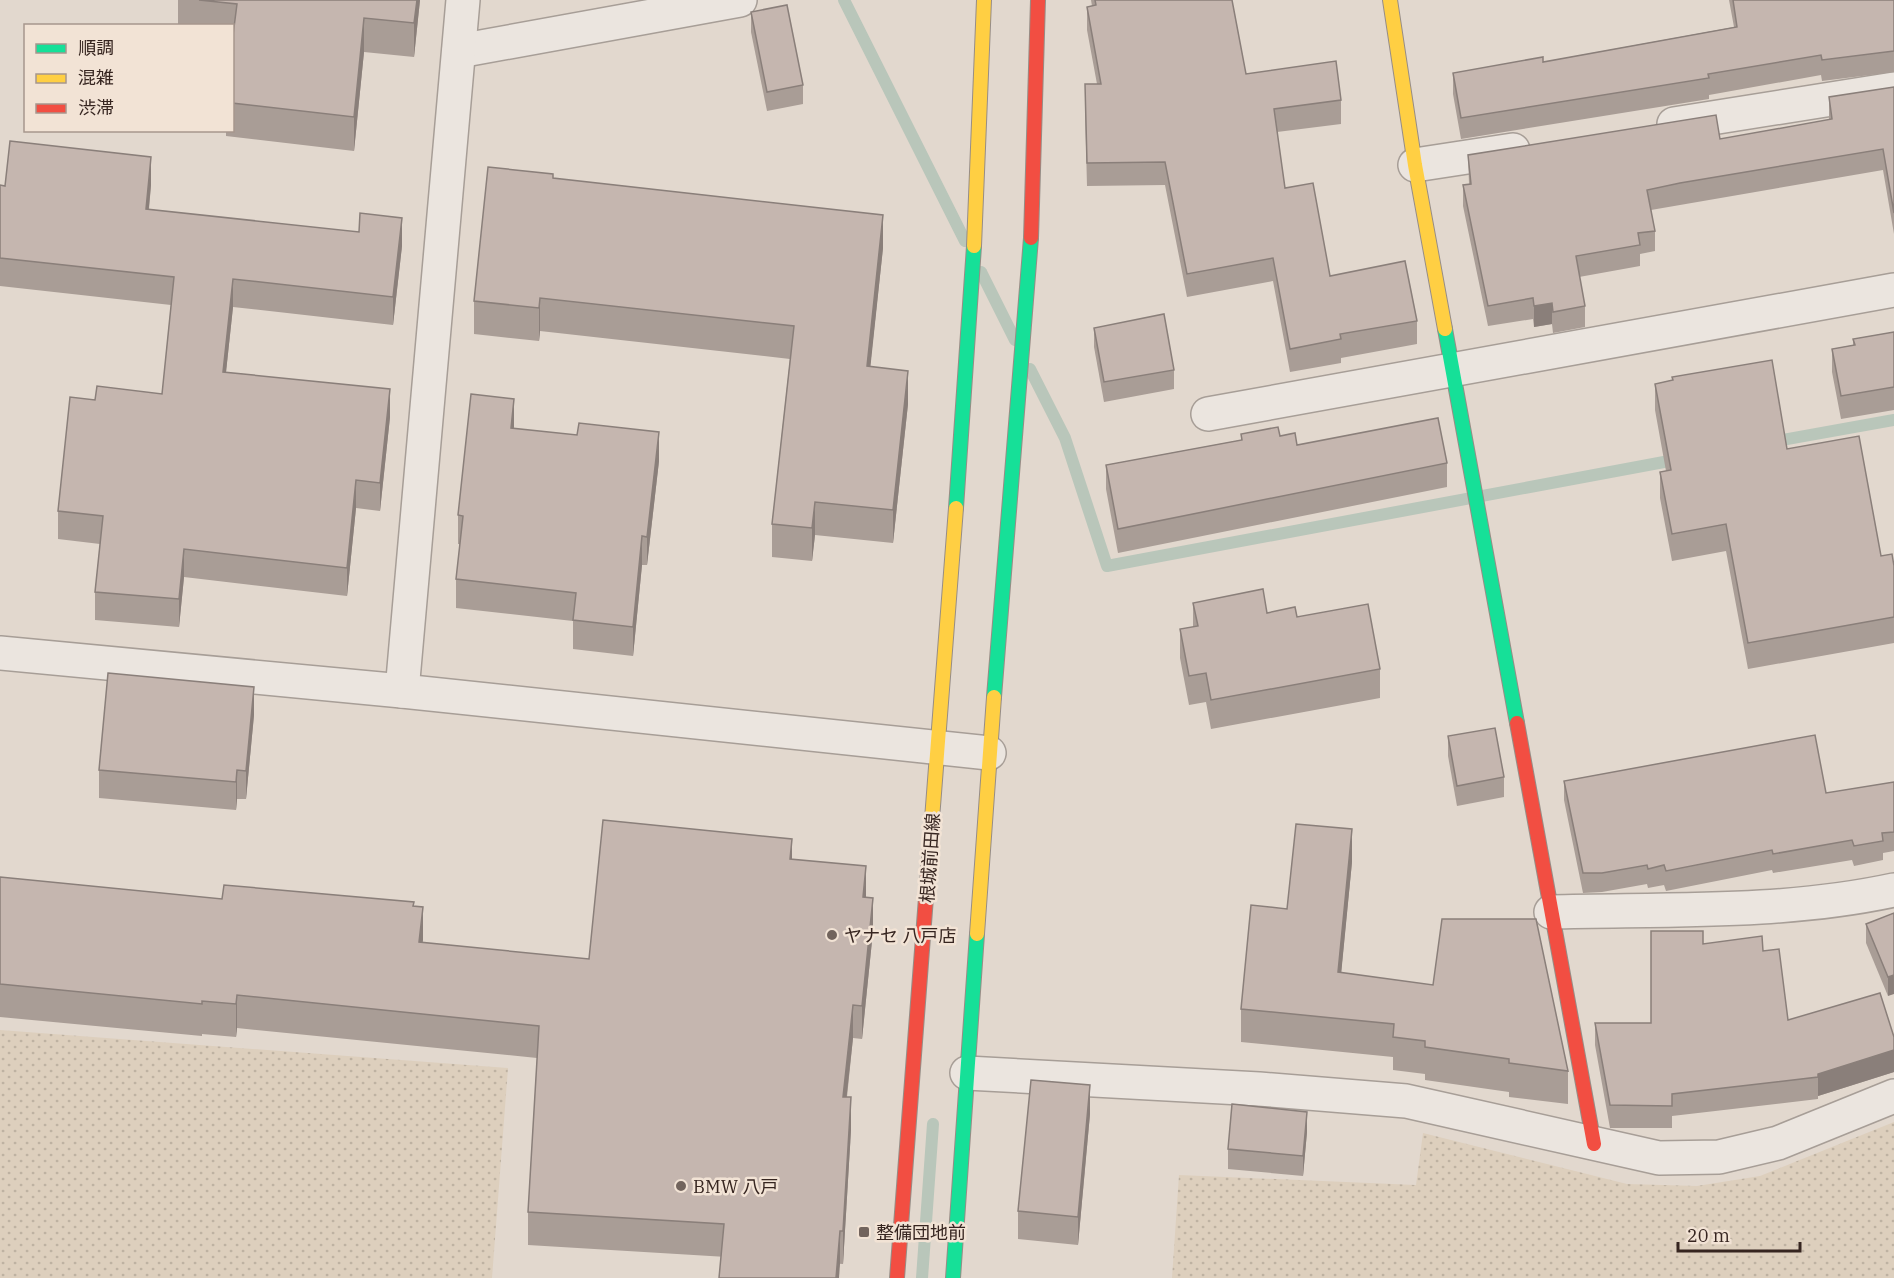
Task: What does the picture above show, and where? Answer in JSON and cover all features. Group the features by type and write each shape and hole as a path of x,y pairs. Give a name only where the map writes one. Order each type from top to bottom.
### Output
{"street":[{"path":"402,691 463,0"},
{"path":"459,51 740,0"},
{"name":"根城前田線","path":"897,1278 939,747 974,260 984,0"},
{"path":"953,1278 989,753 1030,255 1038,0"},
{"path":"1390,0 1415,165 1594,1144"},
{"path":"1649,128 1894,89"},
{"path":"1415,165 1544,145"},
{"path":"1208,414 1453,372 1894,290"},
{"path":"0,653 402,691 989,753"},
{"path":"1551,912 1733,908 1864,897 1894,890"},
{"path":"967,1073 1259,1089 1406,1101 1659,1158 1719,1157 1778,1143 1894,1096"}],"shaded area":[{"path":"0,1030 508,1068 492,1278 0,1278"},
{"path":"1894,1122 1894,1278 1172,1278 1179,1175 1416,1185 1423,1133 1627,1184 1697,1186 1760,1176"}],"building":[{"path":"199,0 417,0 414,23 364,18 354,117 234,103 234,27 237,4"},
{"path":"1095,0 1232,0 1246,74 1336,61 1341,100 1274,109 1285,188 1313,183 1330,276 1405,261 1417,321 1340,334 1341,339 1290,349 1273,258 1187,274 1165,162 1087,163 1085,84 1101,84 1087,7 1096,5"},
{"path":"1733,0 1894,0 1894,51 1822,60 1821,55 1708,74 1709,78 1461,118 1453,73 1543,57 1543,62 1737,27"},
{"path":"787,5 803,85 767,92 751,12"},
{"path":"1894,87 1894,213 1883,149 1647,190 1655,231 1638,233 1640,245 1576,256 1585,306 1553,312 1552,303 1534,306 1533,298 1488,306 1463,185 1471,184 1468,155 1716,115 1720,139 1832,119 1829,97"},
{"path":"10,141 151,157 146,209 359,232 360,213 402,218 393,297 233,279 223,372 390,389 380,483 356,480 347,568 184,549 179,599 95,592 103,516 58,511 70,397 95,400 97,386 162,394 174,277 0,258 0,185 5,186"},
{"path":"488,167 553,174 553,178 883,215 867,366 908,371 893,510 815,502 812,528 772,524 794,326 540,298 539,308 474,301"},
{"path":"1164,314 1174,370 1104,382 1094,328"},
{"path":"1894,332 1894,387 1841,396 1832,349 1855,345 1853,339"},
{"path":"1772,360 1787,449 1859,436 1881,556 1892,554 1894,617 1748,643 1726,524 1672,534 1660,472 1671,470 1655,384 1673,380 1672,377"},
{"path":"471,394 514,399 511,428 577,435 579,423 659,432 647,537 642,536 633,627 573,620 576,593 456,579 463,516 458,515"},
{"path":"1438,418 1447,463 1118,529 1106,465 1242,440 1241,434 1278,427 1280,436 1295,433 1297,445"},
{"path":"1263,589 1267,613 1295,607 1297,617 1368,604 1380,669 1211,700 1206,673 1189,676 1180,629 1198,626 1193,603"},
{"path":"108,673 254,687 246,771 237,770 236,782 99,770"},
{"path":"1495,728 1504,777 1457,786 1448,736"},
{"path":"1815,735 1826,793 1894,782 1894,832 1882,833 1883,841 1854,846 1852,840 1773,854 1772,850 1666,871 1664,865 1648,869 1647,865 1602,873 1583,873 1564,781"},
{"path":"603,820 792,839 790,859 866,866 863,897 873,898 862,1006 853,1005 843,1097 851,1097 843,1231 840,1231 836,1278 719,1278 724,1224 528,1212 539,1026 237,995 236,1004 202,1001 202,1004 0,984 0,877 222,899 224,885 414,902 413,906 423,907 419,942 589,959"},
{"path":"1296,824 1352,829 1338,972 1433,985 1442,919 1536,919 1568,1071 1509,1063 1509,1059 1425,1047 1425,1041 1393,1037 1394,1024 1241,1009 1251,905 1287,909"},
{"path":"1894,913 1894,975 1888,977 1866,924"},
{"path":"1651,931 1703,931 1703,944 1762,936 1763,951 1779,949 1788,1020 1880,993 1894,1037 1894,1050 1818,1074 1818,1077 1672,1094 1672,1106 1610,1105 1595,1023 1651,1023"},
{"path":"1031,1080 1090,1085 1078,1217 1018,1211"},
{"path":"1232,1104 1307,1112 1303,1156 1228,1149"}],"waterway":[{"path":"844,0 965,241"},
{"path":"981,272 1015,340"},
{"path":"1030,369 1065,438 1107,566 1680,459"},
{"path":"1771,442 1894,420"},
{"path":"922,1278 933,1124"}],"traffic: fast":[{"path":"994,697 1031,238"},
{"path":"956,508 974,246"},
{"path":"1445,329 1517,723"},
{"path":"953,1278 977,934"}],"traffic: slow":[{"path":"974,246 984,0"},
{"path":"1390,0 1415,165 1445,329"},
{"path":"930,845 956,508"},
{"path":"977,934 994,697"}],"traffic: jam":[{"path":"1031,238 1038,0"},
{"path":"1517,723 1594,1144"},
{"path":"897,1278 930,845"}],"place":[{"name":"ヤナセ 八戸店","path":"832,935"},
{"name":"BMW 八戸","path":"681,1186"},
{"name":"整備団地前","path":"864,1232"}]}
